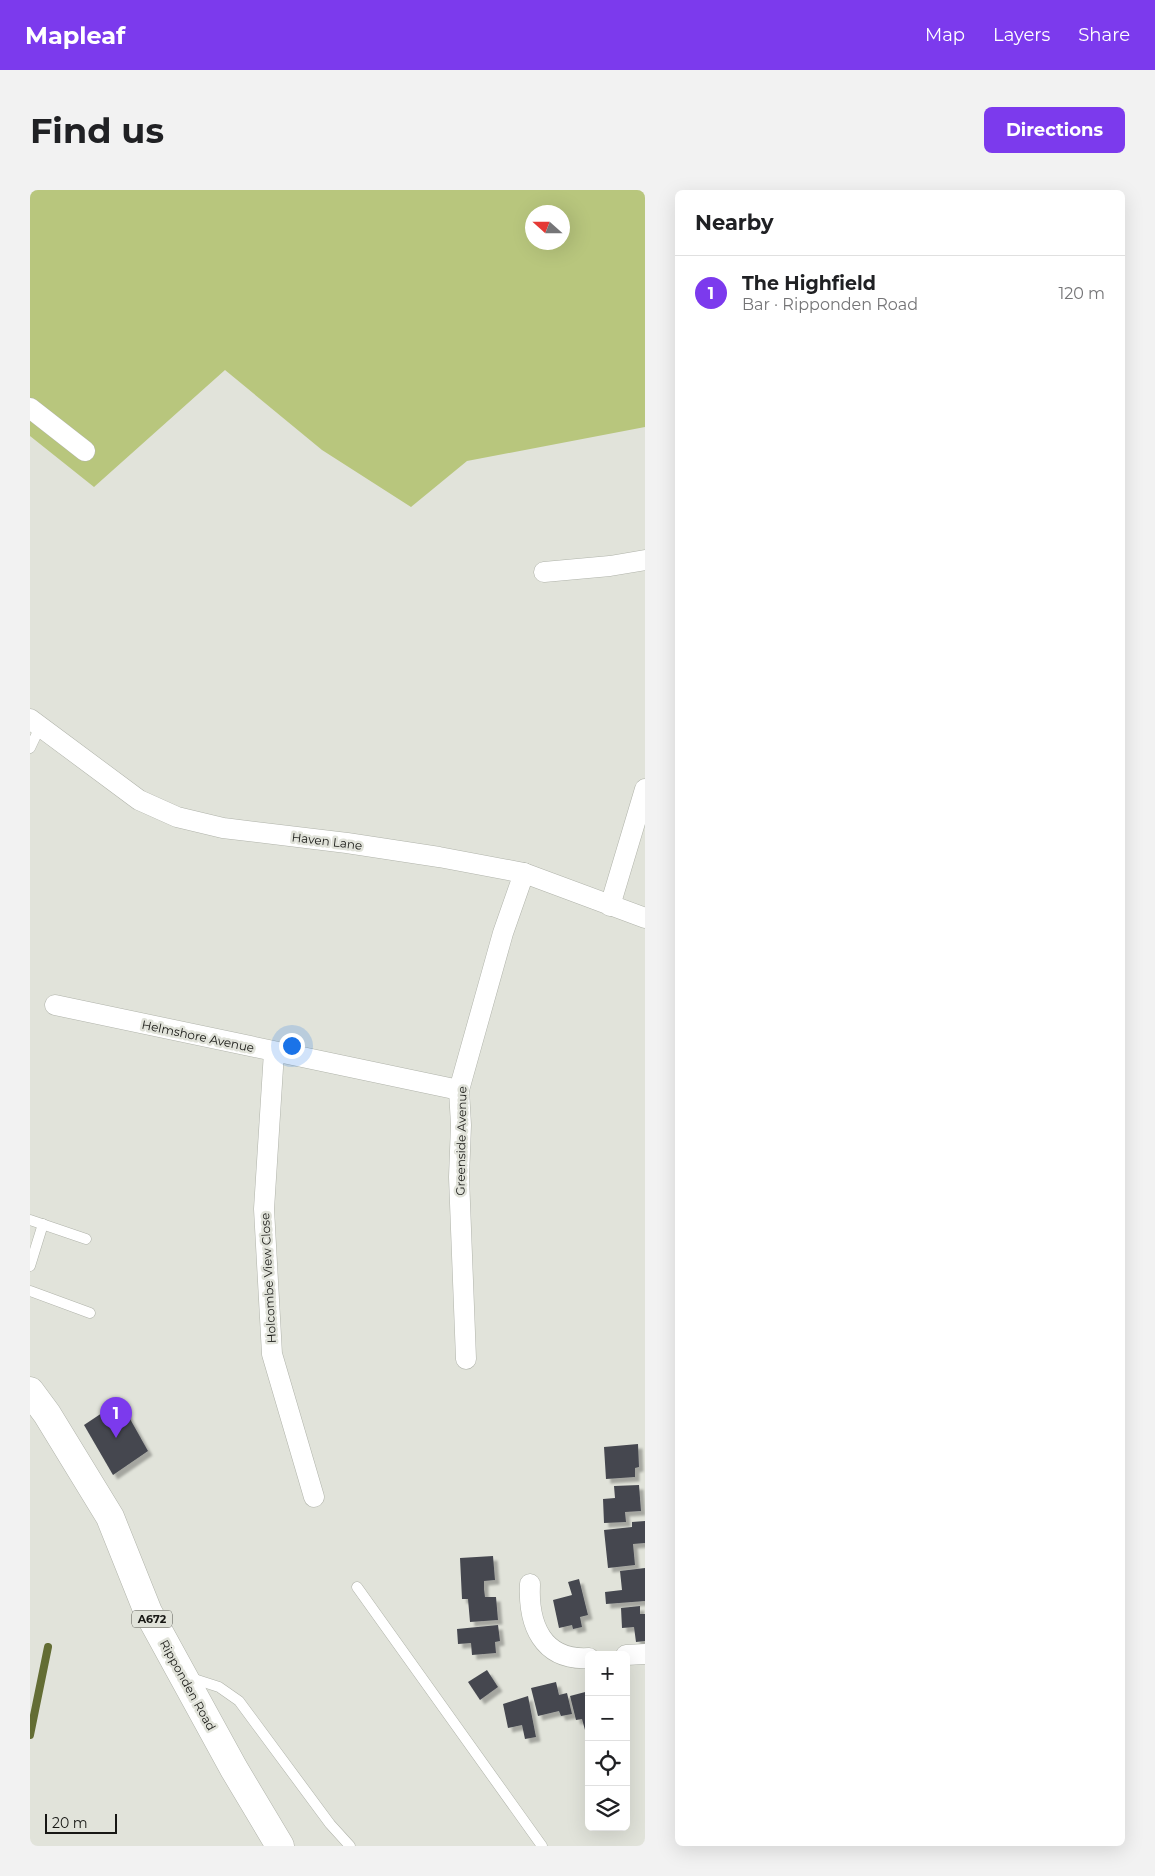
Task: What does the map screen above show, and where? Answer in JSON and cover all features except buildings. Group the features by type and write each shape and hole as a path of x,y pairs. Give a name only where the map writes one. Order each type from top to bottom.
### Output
{"main road":[{"name":"Ripponden Road","path":"30,1391 47,1414 110,1517 148,1612 234,1769 280,1846"}],"street":[{"path":"30,408 86,451"},
{"path":"544,572 610,566 645,560"},
{"name":"Haven Lane","path":"35,723 139,800 177,817 223,828 393,850 524,873 645,918"},
{"path":"610,906 645,789"},
{"name":"Greenside Avenue","path":"466,1359 459,1176 461,1125 459,1090 503,933 524,873"},
{"name":"Helmshore Avenue","path":"55,1005 459,1090"},
{"name":"Holcombe View Close","path":"274,1052 264,1210 272,1354 314,1497"},
{"path":"530,1584 529,1604 539,1636 551,1648 572,1659 585,1658"},
{"path":"630,1655 645,1654"}],"lane":[{"path":"30,748 35,723"},
{"path":"30,1220 86,1239"},
{"path":"30,1266 43,1224"},
{"path":"30,1291 90,1313"},
{"path":"357,1587 542,1846"},
{"path":"183,1675 219,1687 238,1701 330,1824 350,1846"}],"green space":[{"path":"30,190 645,190 645,427 467,461 411,507 322,450 225,370 94,487 30,436"}],"waterway":[{"path":"30,1735 48,1647"}],"place":[{"name":"The Highfield","path":"116,1438"}]}
